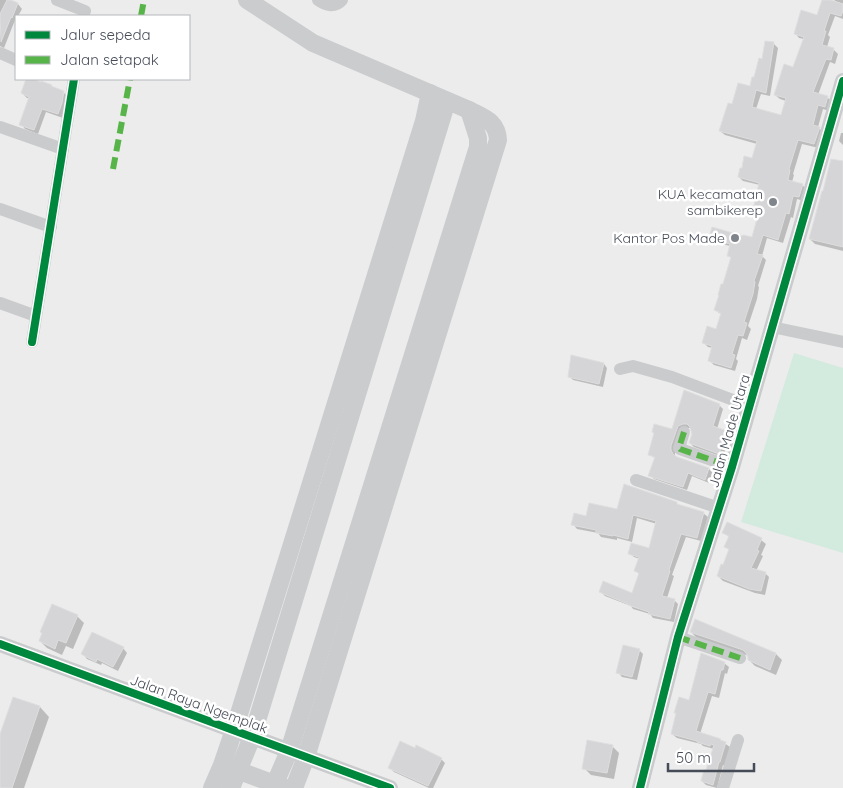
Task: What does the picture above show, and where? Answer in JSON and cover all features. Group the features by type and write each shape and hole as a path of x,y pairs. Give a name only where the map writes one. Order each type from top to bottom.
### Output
{"main road":[{"path":"247,0 313,44 469,110 490,121 498,133 498,140 306,757 294,788"},
{"path":"212,788 234,730 424,121 430,93"},
{"path":"231,788 252,737 447,101"},
{"path":"222,765 278,787 478,146 478,138 469,110"}],"street":[{"path":"57,0 86,9"},
{"path":"318,0 334,6 342,0"},
{"path":"0,53 15,60"},
{"path":"32,342 63,149 72,80"},
{"name":"Jalan Made Utara","path":"640,788 678,637 720,508 843,81"},
{"path":"0,127 63,149"},
{"path":"0,209 50,227"},
{"path":"0,303 36,316"},
{"path":"772,326 843,342"},
{"path":"620,369 633,366 672,377 749,406"},
{"path":"684,432 680,450 732,467"},
{"path":"636,480 720,508"},
{"path":"678,637 740,658"},
{"name":"Jalan Raya Ngemplak","path":"0,644 390,788"},
{"path":"723,788 738,740"}],"green space":[{"path":"794,353 843,368 843,553 741,522"}],"building":[{"path":"7,0 18,3 1,42 0,14"},
{"path":"822,0 831,0 843,4 841,16 830,13 822,45 834,48 831,60 826,59 813,92 828,96 825,107 818,105 813,125 820,127 814,144 798,140 789,169 788,180 803,184 799,197 793,196 789,214 786,213 778,240 763,235 757,254 763,255 754,281 753,294 744,322 747,323 743,336 738,335 732,354 735,355 731,368 708,361 712,346 702,343 707,326 716,329 721,313 714,310 731,257 727,256 730,244 709,238 712,227 752,237 760,208 754,206 759,183 738,177 744,156 752,158 757,141 719,131 728,103 732,104 738,83 750,86 759,58 762,59 765,41 774,42 766,93 756,90 752,107 781,115 786,98 774,95 784,64 793,67 804,37 794,34 801,10 817,15"},
{"path":"26,80 41,81 64,91 58,114 42,109 34,130 19,125 29,97 21,93"},
{"path":"831,159 843,161 843,247 809,239"},
{"path":"571,355 604,363 599,384 568,377"},
{"path":"684,390 720,404 713,426 727,431 719,454 689,443 692,434 690,427 687,424 678,426 671,446 673,454 709,468 705,480 688,473 683,487 648,476 655,457 648,455 654,433 652,432 654,424 672,429"},
{"path":"624,484 704,512 697,538 681,534 669,570 662,596 675,599 670,619 648,614 649,612 599,592 603,581 632,593 639,573 634,571 639,557 628,554 631,543 649,548 656,521 633,515 628,539 596,533 596,530 571,525 574,513 586,516 589,503 617,509"},
{"path":"727,522 762,538 757,550 759,551 751,568 766,572 761,591 749,589 717,576 729,549 724,547 729,536 722,533"},
{"path":"52,604 78,615 66,643 58,640 55,649 39,641 42,633 40,632"},
{"path":"695,619 776,653 770,670 748,660 743,650 690,632"},
{"path":"92,632 124,647 113,667 97,659 96,662 81,654"},
{"path":"623,645 640,649 632,677 616,673"},
{"path":"701,653 725,662 715,694 708,692 696,731 726,742 713,785 701,781 714,745 711,744 710,746 671,734 676,713 674,713 679,697 689,700"},
{"path":"13,697 40,706 12,788 0,788 0,734"},
{"path":"587,740 613,745 607,773 582,769"},
{"path":"400,741 415,748 416,745 442,758 428,786 388,768"}],"marked path":[{"path":"141,15 144,0"},
{"path":"113,169 130,80"},
{"path":"684,432 680,449 732,467"},
{"path":"678,637 740,658"}],"cycle path":[{"path":"32,342 74,80"},
{"path":"640,788 678,637 732,467 843,81"},
{"path":"0,644 390,788"}],"place":[{"name":"KUA kecamatan sambikerep","path":"773,202"},
{"name":"Kantor Pos Made","path":"735,238"}]}
